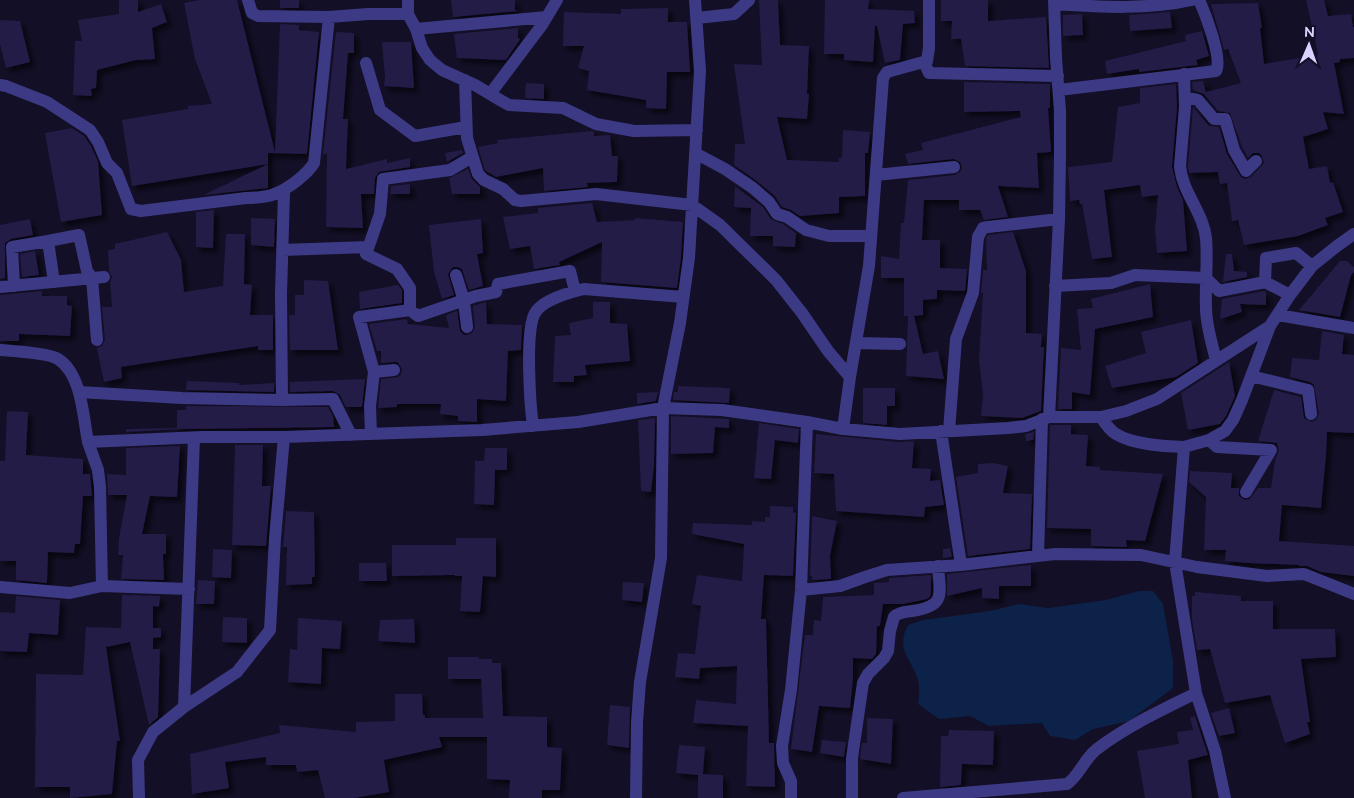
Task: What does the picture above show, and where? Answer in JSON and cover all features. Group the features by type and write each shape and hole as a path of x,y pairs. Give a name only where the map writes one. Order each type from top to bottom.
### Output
{"street":[{"path":"248,0 252,13 258,16 329,17 368,14 408,14"},
{"path":"408,0 408,14 416,29 422,48 430,60 442,70 509,104 563,108 596,124 634,131 697,130"},
{"path":"490,94 558,0"},
{"path":"636,798 637,722 640,682 661,558 663,408 689,258 700,71 695,0"},
{"path":"697,18 734,14 749,0"},
{"path":"842,429 868,266 883,78 887,72 927,61 929,53 929,0"},
{"path":"1038,556 1045,418 1056,286 1059,219 1060,111 1054,2 1101,7 1157,6 1192,0"},
{"path":"1059,90 1214,71 1218,68 1210,28 1199,0"},
{"path":"0,85 47,102 90,130 98,142 107,163 117,173 131,210 141,211 260,198 284,192 304,176 314,163 329,17"},
{"path":"416,29 547,17"},
{"path":"924,62 929,73 1058,76"},
{"path":"366,63 380,110 415,136 466,127"},
{"path":"1184,74 1180,174 1204,228 1206,238 1206,308 1208,328 1216,361"},
{"path":"465,80 466,127 472,157 478,174 484,180 506,191 518,200 540,200 602,194 692,205 720,225 776,280 828,351 850,377"},
{"path":"1184,97 1198,100 1214,119 1225,119 1234,150 1246,171 1256,161"},
{"path":"695,153 725,169 769,202 777,214 787,217 806,230 829,236 871,236"},
{"path":"410,310 410,288 397,269 366,254 380,214 383,179 450,170 472,157"},
{"path":"876,176 954,167"},
{"path":"282,400 280,294 284,192"},
{"path":"961,565 945,431 956,339 973,293 978,237 983,228 1059,219"},
{"path":"1101,416 1107,426 1116,434 1125,438 1172,447 1184,447 1209,440 1225,431 1233,420 1270,326 1290,295 1312,266 1354,234"},
{"path":"14,286 12,247 79,235 87,271 98,277"},
{"path":"48,241 54,282"},
{"path":"282,250 368,247"},
{"path":"1265,282 1266,258 1296,253 1312,266"},
{"path":"371,434 370,406 374,372 359,317 410,310 418,316 496,292 498,284 570,271 575,291"},
{"path":"456,275 464,301 467,327"},
{"path":"1056,286 1111,283 1135,275 1206,278 1219,291 1265,282 1290,295"},
{"path":"0,287 98,277"},
{"path":"97,340 98,277"},
{"path":"533,426 530,401 530,334 535,313 544,304 584,289 683,297"},
{"path":"1278,316 1354,328"},
{"path":"88,442 482,430 617,416 663,408 722,410 842,429 887,434 1017,428 1045,418 1101,416 1126,411 1157,399 1270,326"},
{"path":"856,343 900,344"},
{"path":"0,350 38,354 57,359 69,370 79,392 88,442 98,470 102,586"},
{"path":"374,372 394,370"},
{"path":"1251,376 1308,390 1311,414"},
{"path":"79,392 182,398 333,400 351,435"},
{"path":"791,798 791,781 783,763 782,746 791,690 801,590 807,422"},
{"path":"139,798 138,760 153,732 184,707 237,672 270,630 275,538 284,437"},
{"path":"184,707 194,438"},
{"path":"1209,440 1217,447 1271,450 1246,492"},
{"path":"1184,447 1175,562 1196,693 1215,751 1225,798"},
{"path":"801,590 840,586 887,570 961,565 1055,554 1108,554 1141,555 1267,576 1304,574 1354,594"},
{"path":"852,798 852,758 863,684 868,674 884,658 888,651 890,631 894,617 900,613 934,606 938,600 940,594 938,566"},
{"path":"0,587 70,593 102,586 189,589"},
{"path":"903,798 1067,784 1089,756 1098,748 1139,721 1196,693"}],"water":[{"path":"1139,591 1153,591 1163,604 1173,661 1173,688 1129,721 1093,729 1075,740 1050,736 1042,723 989,726 970,716 939,719 918,704 918,680 905,654 903,641 908,625 923,620 990,611 1019,604 1048,608 1106,600"}],"building":[{"path":"119,0 138,0 138,12 161,4 167,22 152,28 155,59 136,60 97,70 96,88 91,89 92,96 73,95 75,41 82,41 78,20 119,14"},
{"path":"199,0 237,0 275,152 280,24 299,25 299,30 319,32 307,154 268,153 268,164 132,186 122,120 188,109 188,106 212,104 195,59 184,3"},
{"path":"280,0 299,0 299,8 280,8"},
{"path":"451,0 515,0 515,10 519,11 453,17"},
{"path":"759,0 778,0 780,45 809,46 807,119 777,117 787,160 839,162 838,158 842,158 843,130 870,132 868,153 865,153 865,196 839,197 839,213 800,216 782,207 775,196 734,165 735,144 745,144 734,64 762,65"},
{"path":"825,0 869,0 868,9 914,11 915,23 903,24 900,60 885,63 877,26 875,26 873,62 844,60 844,54 824,54"},
{"path":"941,0 988,0 988,21 1046,17 1049,68 965,66 961,39 951,39 952,21 941,21"},
{"path":"1306,0 1324,0 1328,16 1351,14 1354,27 1354,58 1340,59 1340,62 1334,63 1344,114 1323,112 1328,129 1303,137 1309,169 1327,166 1330,183 1333,182 1343,212 1325,218 1328,225 1298,236 1244,245 1238,220 1232,221 1227,183 1220,184 1218,172 1189,173 1188,166 1193,107 1208,125 1219,127 1227,154 1241,177 1245,179 1251,177 1264,163 1259,153 1253,153 1248,158 1230,113 1218,111 1204,94 1193,90 1192,82 1203,81 1206,92 1241,83 1228,49 1224,50 1211,4 1258,3 1262,28 1260,28 1264,64 1318,55"},
{"path":"668,8 668,22 687,22 690,72 667,72 666,109 646,108 646,100 587,90 589,71 578,68 584,46 563,46 564,12 621,14 621,9"},
{"path":"1170,12 1172,28 1130,31 1129,15"},
{"path":"1082,14 1083,35 1063,36 1063,15"},
{"path":"0,20 20,21 30,62 6,68 0,44"},
{"path":"518,28 518,38 520,39 506,60 457,58 454,34"},
{"path":"1202,31 1209,56 1196,60 1198,65 1139,72 1139,69 1107,74 1105,61 1186,41 1185,35"},
{"path":"336,32 354,33 354,53 348,53 343,119 348,119 346,169 387,159 387,163 410,158 410,167 379,172 375,178 374,194 361,194 363,228 326,227 327,154 323,154"},
{"path":"382,42 411,42 414,88 384,86"},
{"path":"964,82 1050,84 1050,108 1048,108 1051,152 1037,153 1039,188 998,186 1008,217 984,220 980,210 959,210 959,200 924,200 922,240 940,240 940,268 967,269 965,291 937,290 937,299 923,300 923,315 914,316 923,354 938,351 944,379 906,376 908,316 904,316 904,278 881,278 881,256 899,259 901,223 904,223 908,180 955,175 961,171 962,167 960,162 954,159 908,164 905,154 923,150 921,143 1021,117 1020,111 964,112"},
{"path":"526,83 544,84 544,99 525,98"},
{"path":"1176,84 1177,107 1172,167 1177,187 1183,200 1187,251 1157,253 1155,229 1158,195 1142,197 1140,185 1104,190 1112,257 1092,259 1082,204 1080,204 1079,200 1070,201 1068,167 1112,162 1118,107 1140,103 1140,88"},
{"path":"72,128 84,136 98,161 102,215 61,222 45,133"},
{"path":"592,131 594,136 610,135 612,156 618,156 617,182 587,183 588,187 544,191 543,168 496,177 485,170 478,147 498,143 497,140"},
{"path":"462,150 463,153 447,162 445,153"},
{"path":"268,164 268,188 204,195 214,190"},
{"path":"468,169 472,179 480,187 480,194 452,194 449,178"},
{"path":"410,184 410,194 390,194 391,186"},
{"path":"733,185 763,207 771,219 783,224 796,233 795,247 773,246 773,236 750,236 751,208 734,207 735,187"},
{"path":"592,203 597,222 635,220 635,218 683,222 677,288 601,282 602,242 559,262 560,265 534,269 530,246 510,249 503,217 538,213 538,208"},
{"path":"214,210 213,248 196,247 196,212"},
{"path":"251,218 275,219 274,247 251,245"},
{"path":"30,219 33,235 11,239 5,243 5,278 0,279 0,225"},
{"path":"481,219 483,253 477,254 483,286 469,290 462,269 453,267 448,274 454,295 442,299 434,272 429,225"},
{"path":"167,232 181,260 184,292 223,286 226,234 245,234 244,284 252,285 250,315 273,315 273,350 258,350 258,346 121,367 122,378 104,382 97,348 102,346 105,340 102,307 112,307 110,282 112,277 109,271 108,250 115,249 115,244"},
{"path":"1013,232 1026,271 1026,333 1042,334 1041,347 1044,347 1041,411 1022,418 981,416 983,395 979,360 983,270 987,270 986,239 988,235"},
{"path":"35,251 39,275 22,277 20,254"},
{"path":"1226,254 1232,254 1234,271 1247,272 1247,277 1223,282"},
{"path":"1340,261 1347,261 1354,267 1354,272 1351,275 1340,317 1299,310"},
{"path":"304,280 328,281 338,350 290,350 289,315 295,315 295,295 304,295"},
{"path":"1150,284 1153,317 1095,329 1090,395 1072,392 1072,409 1058,409 1061,348 1081,350 1077,309 1093,308 1091,299"},
{"path":"398,285 402,290 402,303 360,309 359,292"},
{"path":"42,291 42,296 67,296 67,305 72,306 70,336 19,334 19,341 0,341 0,295"},
{"path":"1266,292 1266,305 1240,304 1242,312 1220,319 1222,299"},
{"path":"486,302 487,324 522,325 521,350 508,351 506,401 477,399 477,422 458,421 458,416 440,414 441,404 397,404 397,407 378,408 381,379 398,377 402,369 397,362 381,363 381,351 377,351 369,324 407,319 408,324 449,328 446,315 457,311 460,331 464,335 468,335 472,333 475,327 473,306"},
{"path":"593,302 610,302 610,323 627,324 630,361 585,365 587,375 574,376 574,382 553,382 555,336 571,335 569,323 593,318"},
{"path":"1191,320 1198,363 1176,377 1112,388 1105,366 1146,353 1141,332"},
{"path":"1322,331 1344,335 1342,354 1354,355 1354,433 1327,432 1321,508 1282,505 1279,541 1354,546 1354,576 1321,572 1299,565 1225,561 1226,550 1204,550 1206,497 1189,482 1190,471 1232,473 1231,488 1239,488 1239,496 1245,500 1250,499 1258,488 1271,488 1275,460 1279,451 1277,443 1258,441 1274,390 1301,397 1304,418 1312,422 1316,420 1319,413 1314,385 1310,382 1290,377 1292,358 1319,360"},
{"path":"1229,362 1235,396 1226,416 1220,424 1188,430 1181,393"},
{"path":"365,379 362,407 346,407 340,395 333,391 290,392 290,382"},
{"path":"187,381 239,383 239,385 274,383 274,392 186,390"},
{"path":"678,386 730,388 729,403 673,400 674,392 678,392"},
{"path":"863,388 895,388 895,406 887,406 887,425 863,423"},
{"path":"658,392 656,401 637,404 637,393"},
{"path":"186,406 328,407 333,416 334,427 181,429 126,432 126,429 177,428 177,410 186,410"},
{"path":"7,411 28,412 26,455 83,459 83,474 90,474 92,496 83,496 80,544 75,544 74,553 48,552 47,583 16,580 16,561 0,561 0,461 5,461"},
{"path":"671,416 729,419 729,428 715,427 713,453 671,454"},
{"path":"655,418 654,465 651,492 641,491 638,420"},
{"path":"759,423 799,429 798,443 775,440 771,479 754,478"},
{"path":"1050,425 1071,425 1071,434 1088,435 1086,466 1100,467 1100,470 1163,474 1145,541 1126,540 1127,547 1091,546 1091,529 1047,528"},
{"path":"1034,432 1033,440 1026,441 1025,434"},
{"path":"816,434 899,442 914,441 912,468 931,469 930,481 940,480 944,505 925,507 924,517 836,511 834,474 814,473"},
{"path":"235,445 263,445 262,486 271,486 266,546 232,545"},
{"path":"180,446 177,497 150,496 142,534 166,534 166,554 163,554 164,580 121,579 123,555 118,555 119,538 127,495 108,495 107,474 126,475 126,448"},
{"path":"485,448 507,448 507,470 495,470 494,505 474,504 475,461 484,461"},
{"path":"993,463 1008,466 1003,493 1032,494 1030,549 968,556 956,477 978,473 978,464"},
{"path":"770,506 793,507 793,512 796,513 793,576 764,575 761,619 766,619 769,743 774,743 775,787 746,786 748,726 693,723 696,700 736,704 737,666 700,668 699,679 675,677 678,653 695,654 701,606 692,604 697,575 742,581 744,544 692,534 693,523 752,525 752,521 765,522 765,517 770,517"},
{"path":"286,511 314,512 315,577 312,577 312,584 286,585 287,547 283,547"},
{"path":"812,516 837,521 830,556 831,579 812,580 812,576 810,576"},
{"path":"456,538 496,538 496,577 483,576 480,612 460,611 462,576 392,576 392,545 456,545"},
{"path":"950,548 952,557 943,558 943,549"},
{"path":"213,549 232,550 231,578 212,577"},
{"path":"359,563 386,563 387,581 359,581"},
{"path":"1031,565 1031,586 999,586 999,599 982,598 982,588 947,596 947,574"},
{"path":"931,575 930,597 927,599 903,604 883,604 880,626 877,626 876,654 872,659 853,658 850,708 819,706 812,752 791,749 805,635 813,635 814,620 821,621 823,597 874,595 874,583 889,582 889,578"},
{"path":"198,580 215,581 214,604 196,604"},
{"path":"623,582 644,583 642,602 622,600"},
{"path":"1195,592 1241,596 1241,601 1273,601 1273,629 1335,629 1336,657 1301,659 1310,722 1307,722 1310,734 1285,743 1270,695 1225,703 1210,649 1197,650 1192,619 1192,596 1195,596"},
{"path":"122,595 160,596 159,607 153,606 153,628 161,628 161,637 153,638 153,649 160,649 158,717 149,725 130,642 106,647 120,741 117,741 112,794 70,798 70,787 35,787 36,674 83,675 86,627 121,628"},
{"path":"16,596 60,600 58,635 29,633 27,652 0,651 0,612 15,613"},
{"path":"223,617 247,618 247,643 222,642"},
{"path":"298,618 342,621 340,649 322,648 321,684 288,682 290,649 297,650"},
{"path":"414,619 415,643 378,641 380,620"},
{"path":"448,657 479,657 479,659 492,659 492,663 501,663 503,716 547,717 547,747 562,748 560,790 542,790 542,798 509,798 510,780 487,779 487,737 439,737 442,747 384,760 389,792 354,798 325,798 318,770 297,772 296,765 266,765 266,757 225,762 229,788 192,794 190,754 280,733 279,725 356,732 356,722 395,721 395,694 422,694 423,715 425,715 425,718 483,718 481,679 448,679"},
{"path":"610,705 630,707 629,748 607,745"},
{"path":"1229,708 1235,733 1219,736 1211,713"},
{"path":"1195,716 1208,755 1188,760 1192,798 1145,798 1137,751 1179,744 1177,732 1193,730 1190,717"},
{"path":"867,718 893,719 891,764 860,759 862,743 867,743"},
{"path":"949,730 994,731 993,765 962,764 961,785 940,787 941,736 948,736"},
{"path":"822,740 846,742 844,757 820,753"},
{"path":"679,745 705,747 703,774 723,775 723,798 698,798 698,775 676,773"}]}
